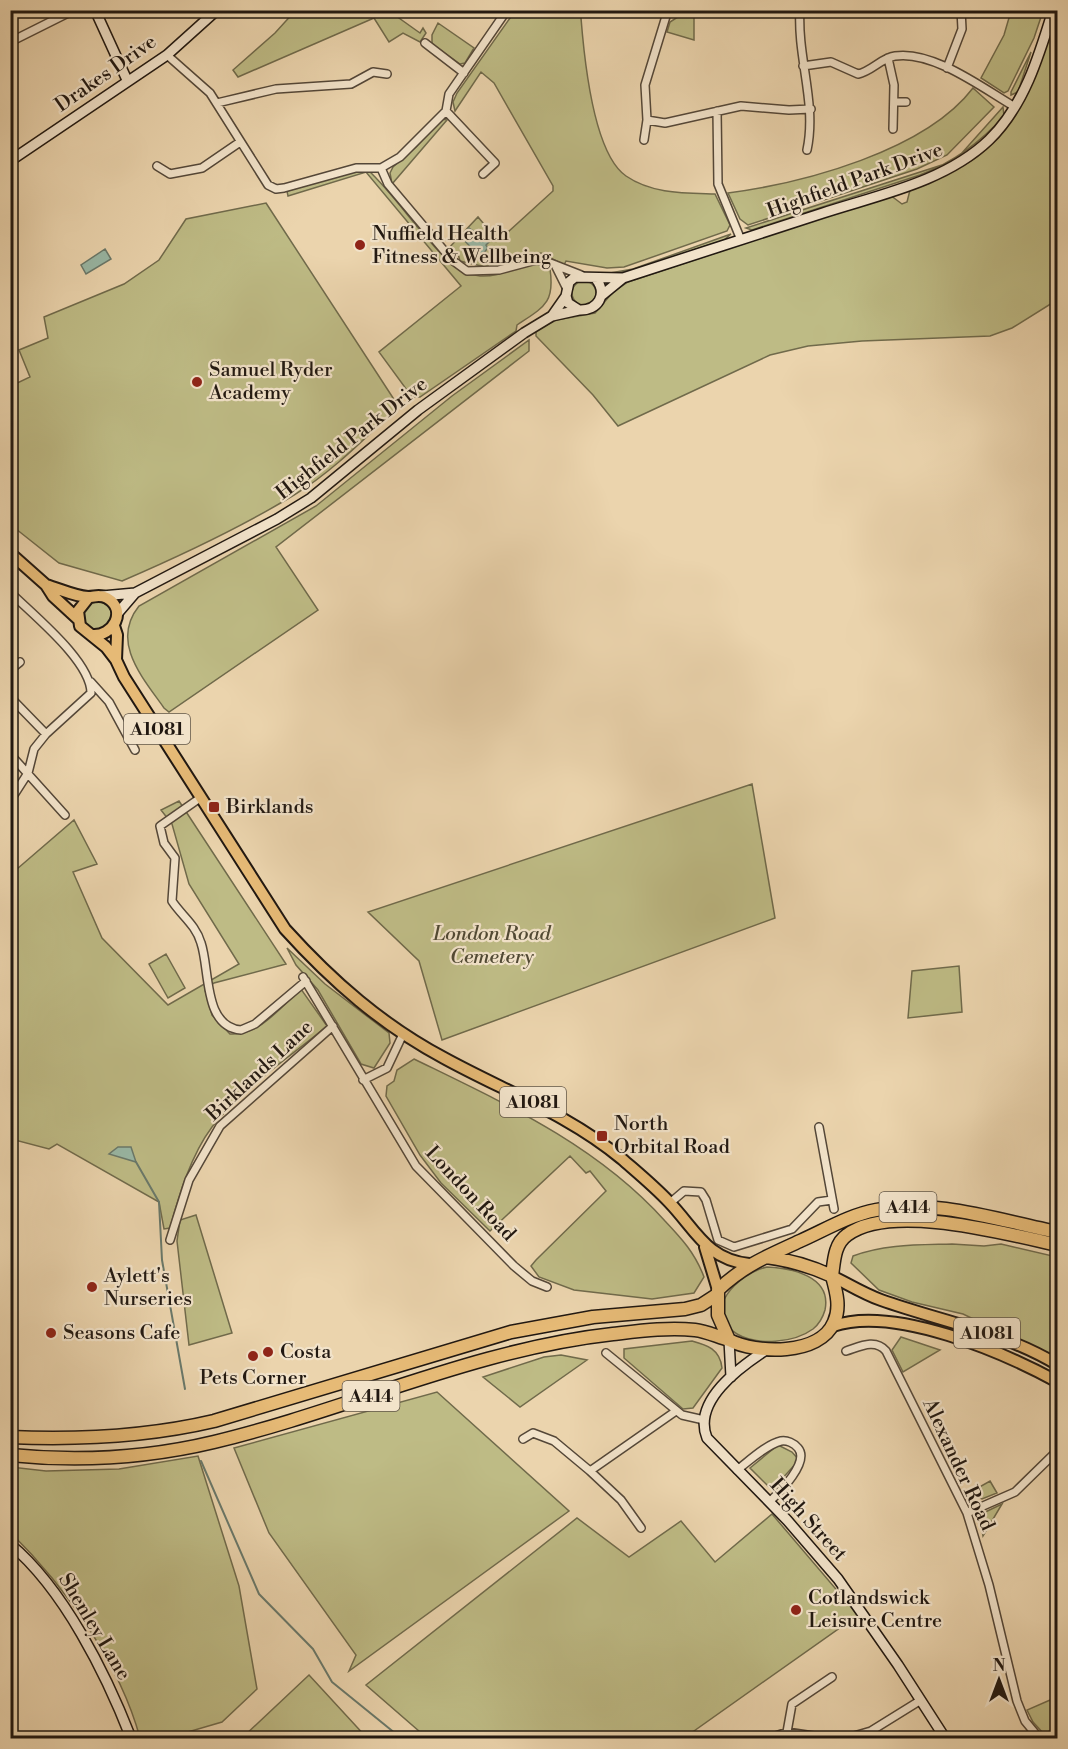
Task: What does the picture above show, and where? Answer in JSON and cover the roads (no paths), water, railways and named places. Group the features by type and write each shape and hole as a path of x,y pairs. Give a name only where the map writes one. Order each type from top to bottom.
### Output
{"highway":[{"name":"A414","path":"766,1257 844,1220 895,1207 938,1208 1058,1232"},
{"name":"A414","path":"832,1276 838,1246 847,1234 886,1223 914,1220 939,1222 1058,1245"},
{"path":"766,1257 800,1263 832,1276 837,1299 833,1326 811,1343 790,1349 766,1350 729,1340 720,1321 718,1292 748,1264 766,1257"},
{"name":"A414","path":"10,1437 94,1438 179,1429 214,1422 511,1332 593,1317 685,1309 701,1305 718,1292"},
{"name":"A414","path":"10,1455 45,1458 98,1458 156,1453 198,1446 255,1432 522,1350 588,1337 685,1329 729,1340"}],"main road":[{"name":"A1081","path":"10,553 46,585 52,596 78,619 85,631 92,635 116,660 124,677 200,798 285,929 318,966 360,1003 404,1034 446,1060 567,1121 614,1153 670,1203 705,1246 731,1262 748,1264"},
{"name":"A1081","path":"46,585 89,597 102,596"},
{"path":"102,596 112,602 117,614"},
{"path":"78,619 81,604 89,597"},
{"name":"A1081","path":"116,660 117,635 114,626 117,614"},
{"path":"92,635 104,634 114,626"},
{"name":"A1081","path":"705,1246 718,1292"},
{"name":"A1081","path":"832,1276 880,1299 994,1336 1058,1365"},
{"name":"A1081","path":"833,1326 856,1319 878,1319 927,1331 981,1346 1058,1382"}],"street":[{"path":"10,42 74,10"},
{"path":"94,10 127,80"},
{"name":"Drakes Drive","path":"10,161 167,55 217,10"},
{"path":"167,55 198,80 216,103 268,185 276,189 356,168 381,168 400,157 446,111 448,94 507,10"},
{"path":"644,140 647,120 644,114 645,85 665,12 681,10"},
{"path":"705,10 755,12"},
{"path":"800,10 799,38 811,109 811,132 807,150"},
{"path":"947,68 961,34 961,10"},
{"name":"Highfield Park Drive","path":"552,316 575,277 581,275 596,279 623,278 899,188 951,167 987,141 1015,107 1030,75 1053,10"},
{"path":"425,43 464,73"},
{"path":"803,66 831,62 858,74 898,55 916,58 947,68 1015,107"},
{"path":"888,58 894,85 893,129"},
{"path":"216,103 276,89 351,84 373,72 387,74"},
{"path":"894,102 906,102"},
{"path":"647,120 665,123 741,106 789,110 811,109"},
{"path":"446,111 495,163 483,174"},
{"path":"717,111 718,184 741,240"},
{"path":"157,166 170,174 194,171 240,142"},
{"path":"381,168 388,184 452,260 466,271 499,270 540,259 581,275"},
{"path":"555,265 568,303 579,310"},
{"name":"Highfield Park Drive","path":"117,614 135,593 277,519 311,498 427,403 552,316 595,307 602,296 623,278"},
{"path":"596,279 601,287 602,296"},
{"path":"10,592 84,669 91,682 109,702 135,750"},
{"name":"Highfield Park Drive","path":"102,596 135,593"},
{"path":"10,670 20,662"},
{"path":"10,801 28,773 34,749 46,734 91,693 91,682"},
{"path":"10,697 46,734"},
{"path":"10,754 65,815"},
{"name":"London Road","path":"200,798 160,826 159,834 175,858 172,901 186,915 201,942 215,1010 226,1024 241,1030 255,1024 304,979 410,1158 433,1187 514,1266 532,1281 547,1287"},
{"name":"Birklands Lane","path":"170,1240 189,1180 220,1126 333,1026"},
{"path":"363,1080 387,1068 404,1034"},
{"path":"819,1127 834,1209"},
{"path":"670,1203 684,1191 701,1192 706,1200 718,1240 734,1247 792,1229 818,1202 832,1200"},
{"path":"729,1340 731,1377"},
{"name":"Alexander Road","path":"846,1351 870,1344 878,1344 886,1351 967,1512 989,1585 1017,1701 1025,1721 1039,1738"},
{"path":"606,1353 676,1411 688,1418 704,1419 709,1404 731,1377 766,1350"},
{"path":"590,1471 676,1411"},
{"name":"High Street","path":"704,1419 707,1438 769,1502 838,1579 945,1738"},
{"path":"523,1439 533,1433 554,1441 621,1500 641,1528"},
{"path":"737,1470 778,1442 789,1442 798,1447 801,1456 799,1467 769,1502"},
{"path":"967,1512 1015,1492 1058,1450"},
{"name":"Shenley Lane","path":"10,1544 27,1557 51,1588 91,1651 116,1700 130,1738"},
{"path":"787,1732 792,1704 832,1677"},
{"path":"847,1738 871,1731 921,1700"},
{"path":"770,1738 787,1732 827,1738"}],"waterway":[{"path":"136,1162 159,1202 162,1260 185,1389"},
{"path":"201,1461 259,1594 313,1649 332,1682 401,1738"}],"place":[{"name":"Nuffield Health Fitness & Wellbeing","path":"360,245"},
{"name":"Samuel Ryder Academy","path":"197,382"},
{"name":"Birklands","path":"214,807"},
{"name":"North Orbital Road","path":"602,1136"},
{"name":"Aylett's Nurseries","path":"92,1287"},
{"name":"Seasons Cafe","path":"51,1333"},
{"name":"Costa","path":"268,1352"},
{"name":"Pets Corner","path":"253,1356"},
{"name":"Cotlandswick Leisure Centre","path":"796,1610"}],"park label":[{"name":"London Road Cemetery","path":"492,946"}]}
